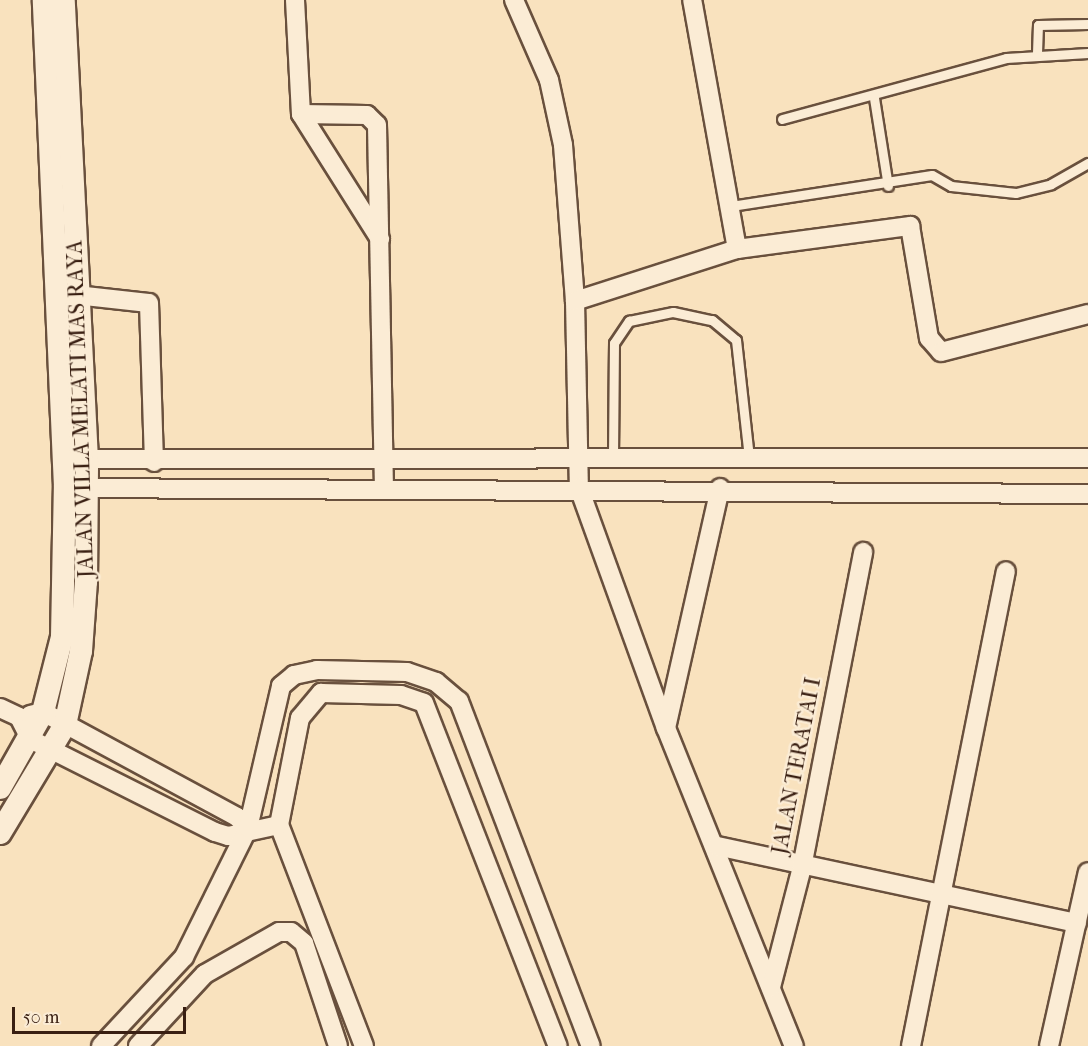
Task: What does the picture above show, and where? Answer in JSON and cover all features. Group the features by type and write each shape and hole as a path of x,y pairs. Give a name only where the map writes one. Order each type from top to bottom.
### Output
{"street":[{"name":"JALAN VILLA MELATI MAS RAYA","path":"0,833 53,751 65,725 82,639 75,488 64,459 44,0"},
{"name":"JALAN VILLA MELATI MAS RAYA","path":"0,788 30,739 43,712 62,637 75,488 87,460 64,0"},
{"path":"295,0 301,114 380,240"},
{"path":"514,0 549,80 563,145 575,301 579,488 666,728 717,846 794,1046"},
{"path":"692,0 737,249"},
{"path":"301,114 372,119 380,240 387,460 384,488"},
{"path":"575,301 737,249 910,226 929,338 941,352 1088,314"},
{"path":"57,293 149,303 154,462"},
{"path":"64,459 154,462 578,457 1088,458"},
{"path":"75,488 720,488 1088,494"},
{"path":"666,728 720,488"},
{"name":"JALAN TERATAI I","path":"771,987 802,867 863,552"},
{"path":"910,1046 944,895 1006,571"},
{"path":"100,1046 184,957 248,828 281,686 294,675 317,670 407,672 436,682 459,701 591,1046"},
{"path":"364,1046 279,825 300,718 308,702 321,693 401,695 424,704 558,1046"},
{"path":"0,708 19,717 43,712 237,817 248,828"},
{"path":"19,717 30,739 215,832 228,836 248,828 279,825"},
{"path":"717,846 802,867 1077,923"},
{"path":"1049,1046 1088,872"},
{"path":"144,1043 205,974 279,932 291,932 304,943 338,1046"},
{"path":"184,957 205,974"}],"lane":[{"path":"1037,53 1038,25 1088,24"},
{"path":"782,119 874,98 1037,53 1088,53"},
{"path":"874,98 888,186"},
{"path":"731,206 888,186 932,175 951,186 1016,193 1051,184 1088,164"},
{"path":"613,457 614,343 629,321 673,312 712,320 736,340 749,457"}]}
